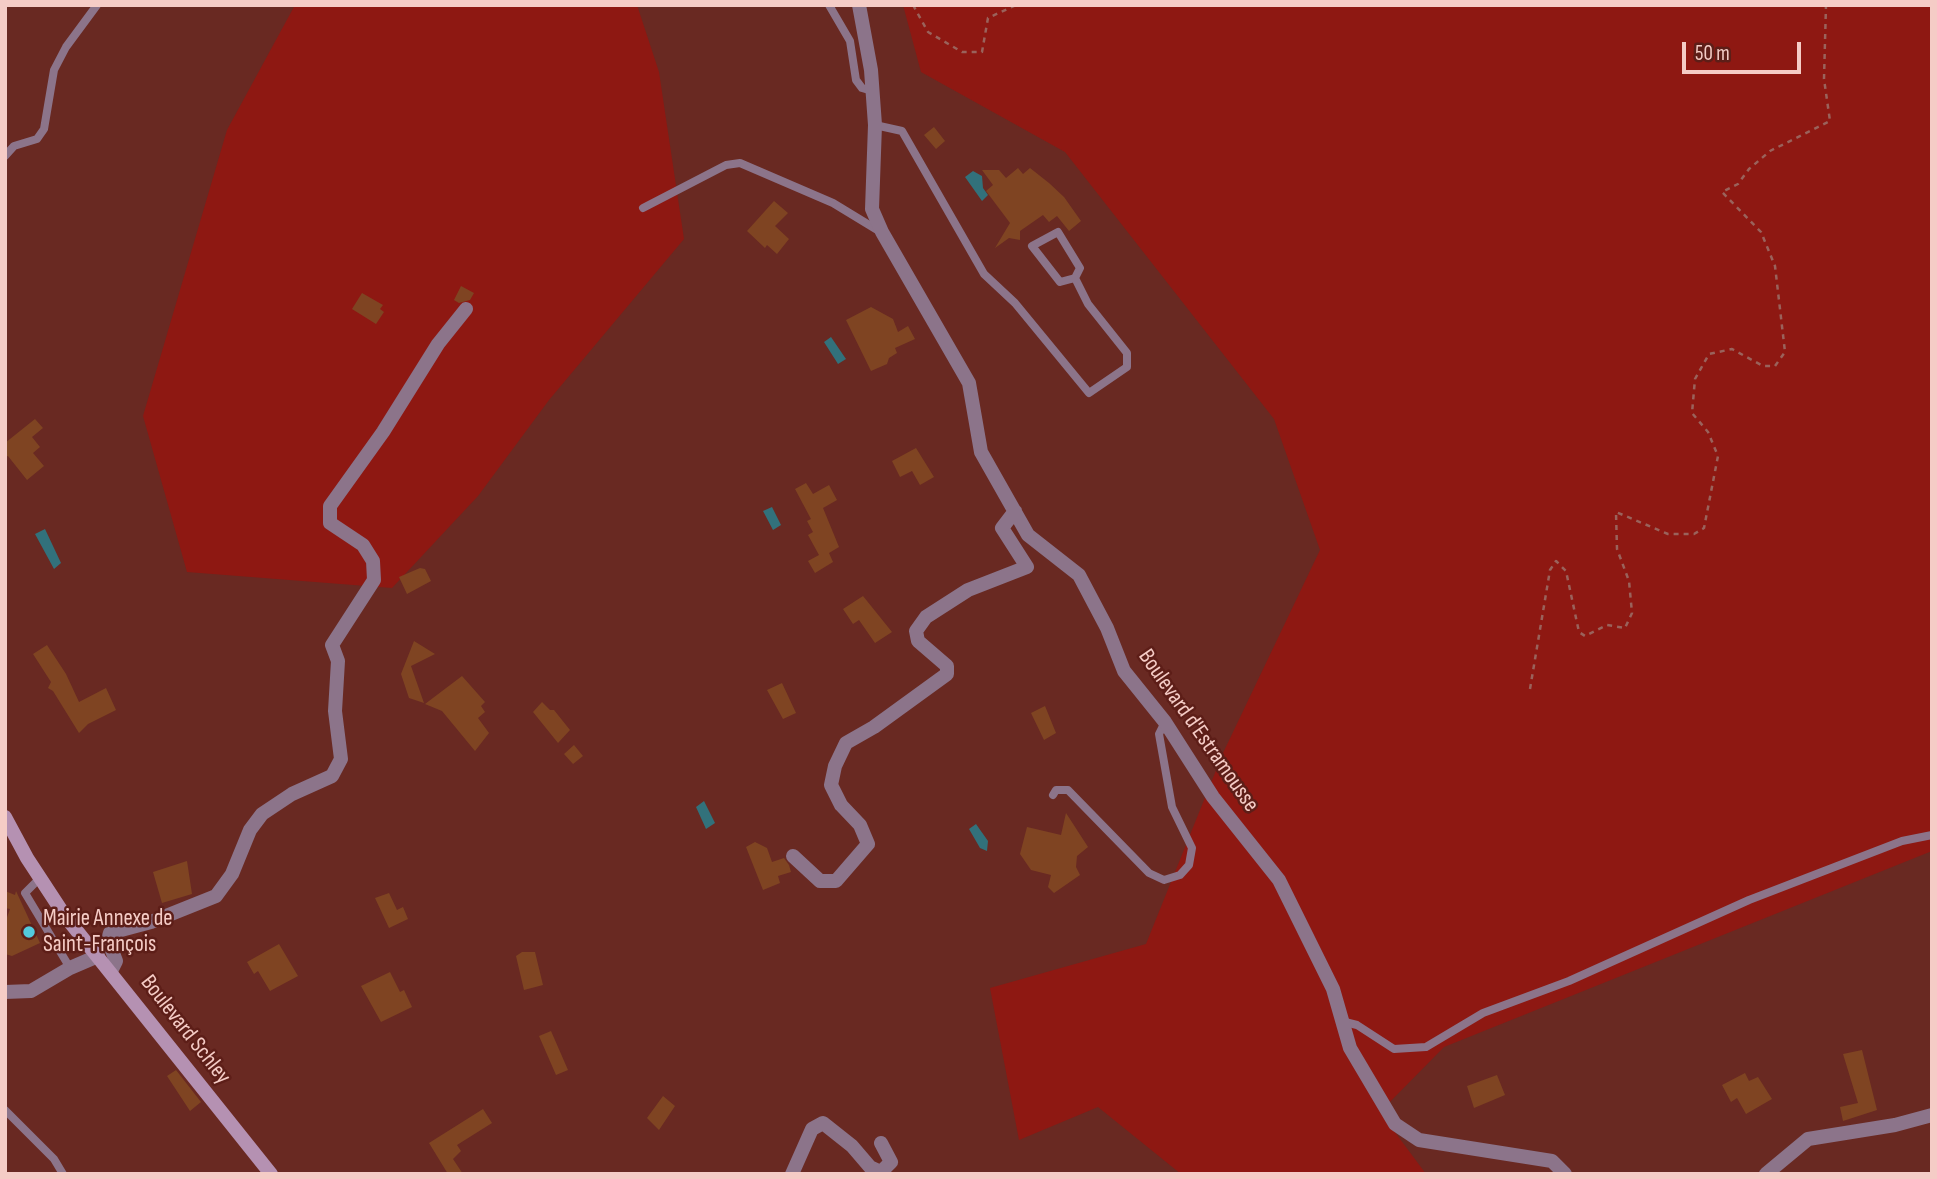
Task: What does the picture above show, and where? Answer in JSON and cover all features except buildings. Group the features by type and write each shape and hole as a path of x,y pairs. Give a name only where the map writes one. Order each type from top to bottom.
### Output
{"main road":[{"name":"Boulevard Schley","path":"5,817 65,916 271,1174"}],"street":[{"name":"Boulevard d'Estramousse","path":"859,5 871,70 875,125 872,209 882,232 969,383 981,452 1028,535 1079,575 1107,628 1124,671 1165,722 1213,797 1279,880 1333,989 1350,1048 1395,1124 1419,1140 1552,1161 1564,1174"},
{"path":"111,971 116,961 108,940 110,933 151,922 216,896 232,874 250,830 262,814 292,794 332,776 341,759 335,710 338,662 332,645 374,580 373,561 363,545 330,523 330,506 383,432 438,344 466,309"},
{"path":"793,856 820,881 836,881 868,844 860,825 841,805 831,785 835,766 846,743 874,727 947,674 947,666 918,641 916,631 926,617 968,590 1027,567 1002,528 1015,511"},
{"path":"5,992 31,991 70,968 98,956"},
{"path":"1766,1174 1808,1139 1895,1125 1932,1115"},
{"path":"792,1174 812,1129 823,1123 852,1146 870,1167 881,1172 891,1162 881,1143"}],"lane":[{"path":"5,156 14,146 37,139 44,129 54,70 66,47 97,5"},
{"path":"829,5 850,41 856,80 862,88 872,91"},
{"path":"875,125 902,131 984,274 1015,303 1089,393 1127,367 1127,353 1088,304 1075,278"},
{"path":"643,208 726,165 740,163 769,173 833,203 882,232"},
{"path":"1058,232 1080,268 1075,278 1060,282 1032,246 1058,232"},
{"path":"1054,795 1056,790 1068,790 1149,873 1164,880 1180,875 1189,865 1192,848 1172,807 1159,734 1165,722"},
{"path":"1341,1021 1357,1025 1394,1049 1426,1047 1483,1013 1569,981 1749,900 1902,841 1932,835"},
{"path":"40,878 25,893 70,968"},
{"path":"5,1110 54,1159 62,1174"}],"path":[{"path":"913,5 928,32 962,52 982,51 988,18 1016,5"},
{"path":"1530,689 1549,570 1556,561 1566,570 1579,632 1585,636 1607,625 1625,628 1632,613 1629,581 1617,549 1616,512 1668,534 1694,534 1704,528 1718,456 1708,432 1692,412 1695,379 1709,354 1732,349 1763,366 1775,366 1785,352 1775,266 1761,232 1722,192 1738,184 1749,169 1770,151 1830,121 1824,79 1826,5"}],"shaded area":[{"path":"295,5 637,5 659,72 684,239 549,400 478,496 392,588 187,572 143,416 227,130"},
{"path":"903,5 1932,5 1932,851 1444,1047 1380,1112 1426,1174 1181,1174 1098,1107 1019,1140 990,988 1146,944 1223,753 1320,550 1274,419 1065,152 921,72"}],"water":[{"path":"973,171 982,176 983,188 988,195 982,201 965,177"},
{"path":"831,337 846,359 838,364 824,342"},
{"path":"772,507 781,525 773,530 763,511"},
{"path":"45,529 61,563 54,569 35,534"},
{"path":"704,801 715,823 706,829 696,807"},
{"path":"976,824 988,841 987,851 980,848 969,829"}],"place":[{"name":"Mairie Annexe de Saint-François","path":"29,932"}]}
